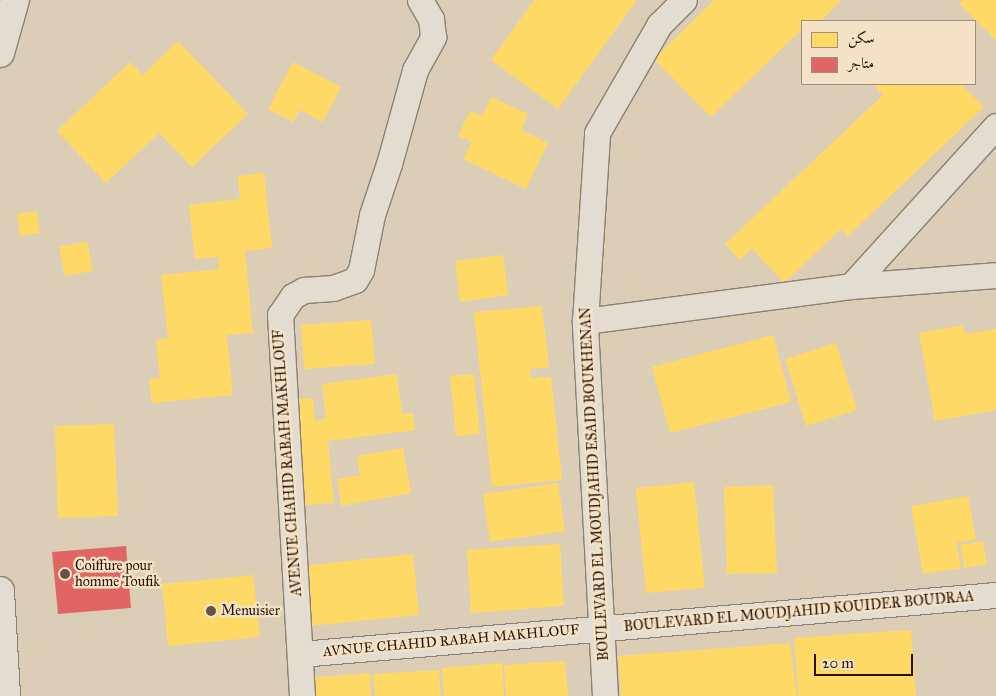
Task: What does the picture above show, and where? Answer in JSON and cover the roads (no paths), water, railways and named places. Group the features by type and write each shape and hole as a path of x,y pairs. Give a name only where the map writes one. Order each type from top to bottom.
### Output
{"main road":[{"path":"0,53 15,0"},
{"path":"0,591 6,696"}],"street":[{"name":"AVENUE CHAHID RABAH MAKHLOUF","path":"302,696 280,315 294,296 304,290 333,288 355,280 360,270 372,215 389,164 415,70 433,37 431,19 420,0"},
{"name":"BOULEVARD EL MOUDJAHID ESAID BOUKHENAN","path":"606,696 585,321 597,133 659,25 684,0"},
{"path":"851,286 996,126"},
{"path":"585,321 851,286 996,275"},
{"name":"BOULEVARD EL MOUDJAHID KOUIDER BOUDRAA","path":"602,628 996,595"},
{"name":"AVNUE CHAHID RABAH MAKHLOUF","path":"300,654 602,628"}],"place":[{"name":"Coiffure pour homme Toufik","path":"65,574"},
{"name":"Menuisier","path":"211,611"}]}
